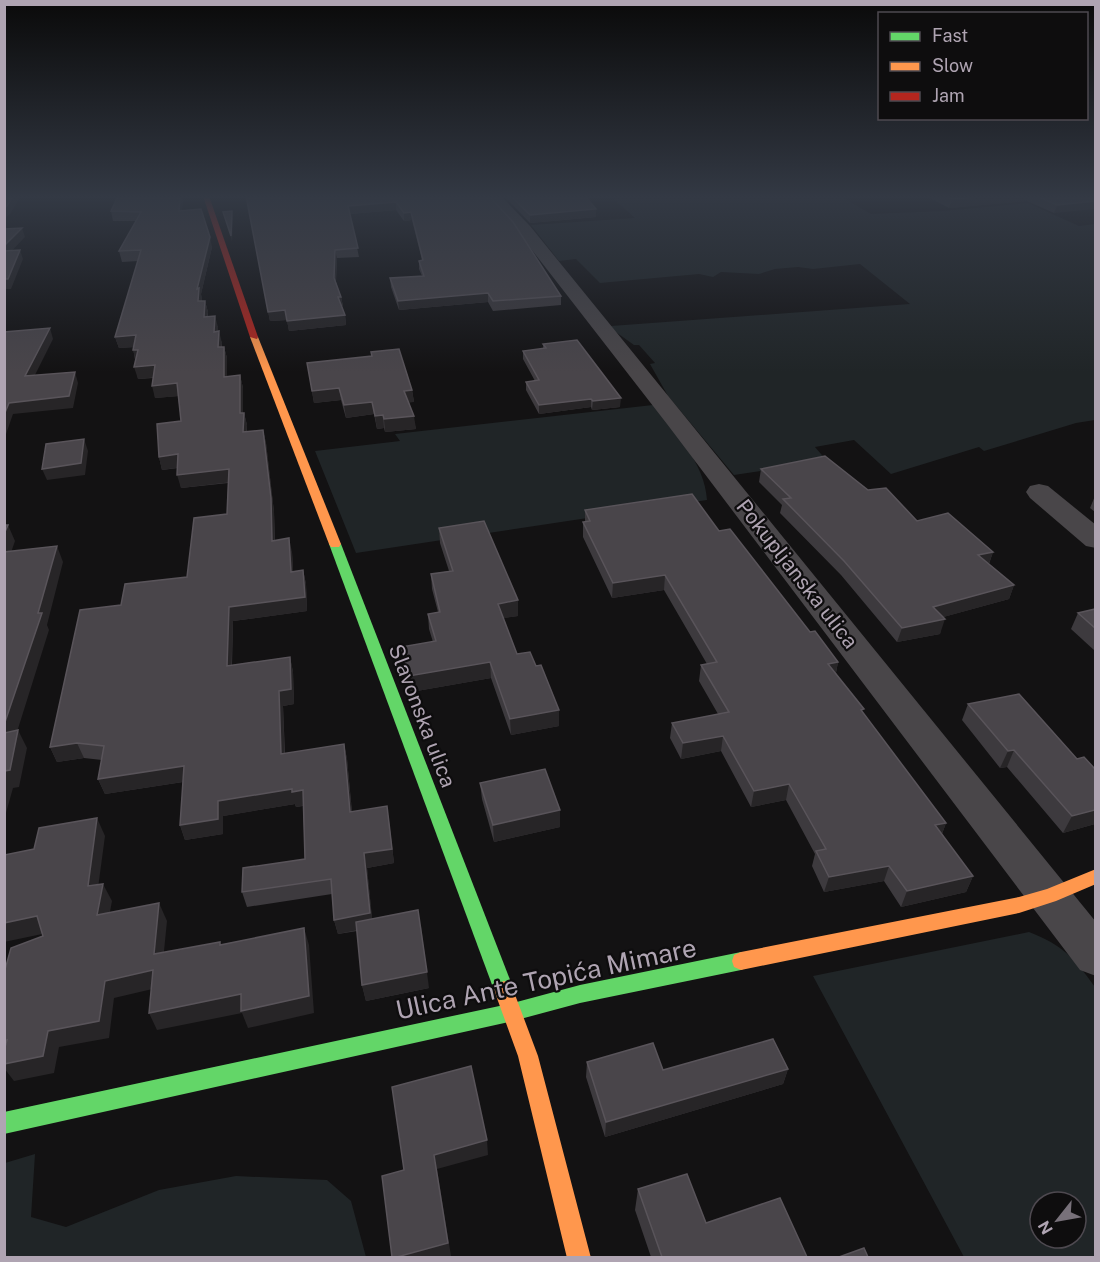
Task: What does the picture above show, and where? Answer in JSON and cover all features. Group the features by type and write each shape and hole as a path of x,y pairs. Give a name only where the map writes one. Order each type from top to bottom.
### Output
{"street":[{"name":"Slavonska ulica","path":"225,255 240,301 303,459 487,950 513,1012 528,1056 579,1257"},
{"name":"Pokupljanska ulica","path":"544,255 1095,956"},
{"path":"1038,492 1095,540"},
{"name":"Ulica Ante Topića Mimare","path":"4,1123 513,1012 580,994 984,913 1050,896 1095,876"}],"shaded area":[{"path":"554,255 1095,255 1095,420 1076,423 984,451 979,447 891,474 854,440 815,447 827,461 734,475 668,396 650,364 655,363 639,345 634,345 613,330 611,326 910,304 860,264 813,269 798,267 775,269 759,274 721,272 713,277 699,274 600,283 576,259 559,261"},
{"path":"653,405 695,461 705,486 707,500 356,553 315,451 400,441 395,434"},
{"path":"1029,932 1059,947 1074,960 1095,987 1095,1257 964,1257 813,976"},
{"path":"35,1154 31,1217 66,1227 159,1190 236,1176 327,1180 351,1201 366,1257 5,1257 5,1163"}],"building":[{"path":"4,255 18,255 8,279 4,279"},
{"path":"140,255 206,255 197,289 199,288 198,301 205,301 204,317 215,316 214,332 219,331 218,347 224,347 224,377 240,375 240,413 244,413 243,432 263,430 271,498 272,541 289,538 291,572 303,570 305,597 229,607 227,666 290,657 291,689 279,691 281,754 344,744 350,812 387,806 392,849 364,853 370,913 334,920 331,879 242,892 243,868 305,859 303,790 292,792 292,789 218,801 218,819 180,825 184,766 98,779 104,746 77,743 50,747 80,610 121,605 125,584 187,577 194,518 227,514 229,469 177,475 178,454 159,457 157,424 181,421 177,383 152,386 155,365 134,367 138,350 133,350 136,335 115,337"},
{"path":"257,255 335,255 334,278 345,315 287,321 285,310 268,312"},
{"path":"422,255 534,255 561,296 493,301 488,293 398,301 390,278 424,276 419,261 423,260"},
{"path":"50,328 25,376 75,372 69,396 9,403 4,415 4,332"},
{"path":"577,340 621,398 539,405 526,382 539,380 523,351 546,348 543,344"},
{"path":"399,349 412,390 404,391 414,416 384,419 383,415 375,416 372,402 344,405 339,388 312,391 307,363 372,356 371,352"},
{"path":"84,439 81,463 42,469 46,444"},
{"path":"825,456 868,490 886,488 917,521 948,513 993,552 978,555 1014,585 933,607 945,619 902,628 844,561 783,499 791,498 761,469"},
{"path":"692,494 719,531 730,529 810,632 815,631 838,662 828,664 864,709 861,710 946,823 935,825 973,876 907,891 889,866 829,877 816,851 826,849 789,784 754,791 723,736 683,743 672,723 729,712 701,665 717,662 665,575 613,583 583,522 590,521 585,510"},
{"path":"484,521 518,600 498,604 517,654 530,652 536,666 541,665 559,710 510,719 490,662 409,676 401,647 436,641 428,614 440,612 431,574 453,571 439,528"},
{"path":"57,546 38,613 42,613 4,725 4,552"},
{"path":"1095,609 1095,628 1078,613"},
{"path":"1019,694 1077,759 1084,757 1095,769 1095,810 1072,816 1014,750 1008,751 968,704"},
{"path":"18,730 10,770 4,771 4,733"},
{"path":"545,769 560,810 493,825 480,783"},
{"path":"97,818 88,886 103,884 97,915 159,903 154,954 220,942 220,945 304,928 309,996 241,1011 241,994 149,1013 153,970 105,981 99,1021 48,1031 43,1056 4,1064 7,1040 4,1041 4,973 11,948 43,936 37,916 4,923 4,855 34,849 39,828"},
{"path":"418,910 427,972 362,985 356,922"},
{"path":"773,1039 788,1069 606,1122 587,1062 653,1043 663,1070"},
{"path":"471,1066 487,1140 434,1155 448,1243 392,1257 382,1176 404,1170 392,1087"},
{"path":"687,1174 706,1223 780,1198 807,1257 662,1257 638,1189"},
{"path":"864,1248 868,1257 839,1257"}],"traffic: fast":[{"path":"335,544 504,990"},
{"path":"4,1123 513,1012 580,994 741,961"}],"traffic: slow":[{"path":"254,337 335,544"},
{"path":"741,961 1019,905 1050,896 1096,876"},
{"path":"504,990 528,1056 579,1258"}],"traffic: jam":[{"path":"225,255 254,337"}]}
